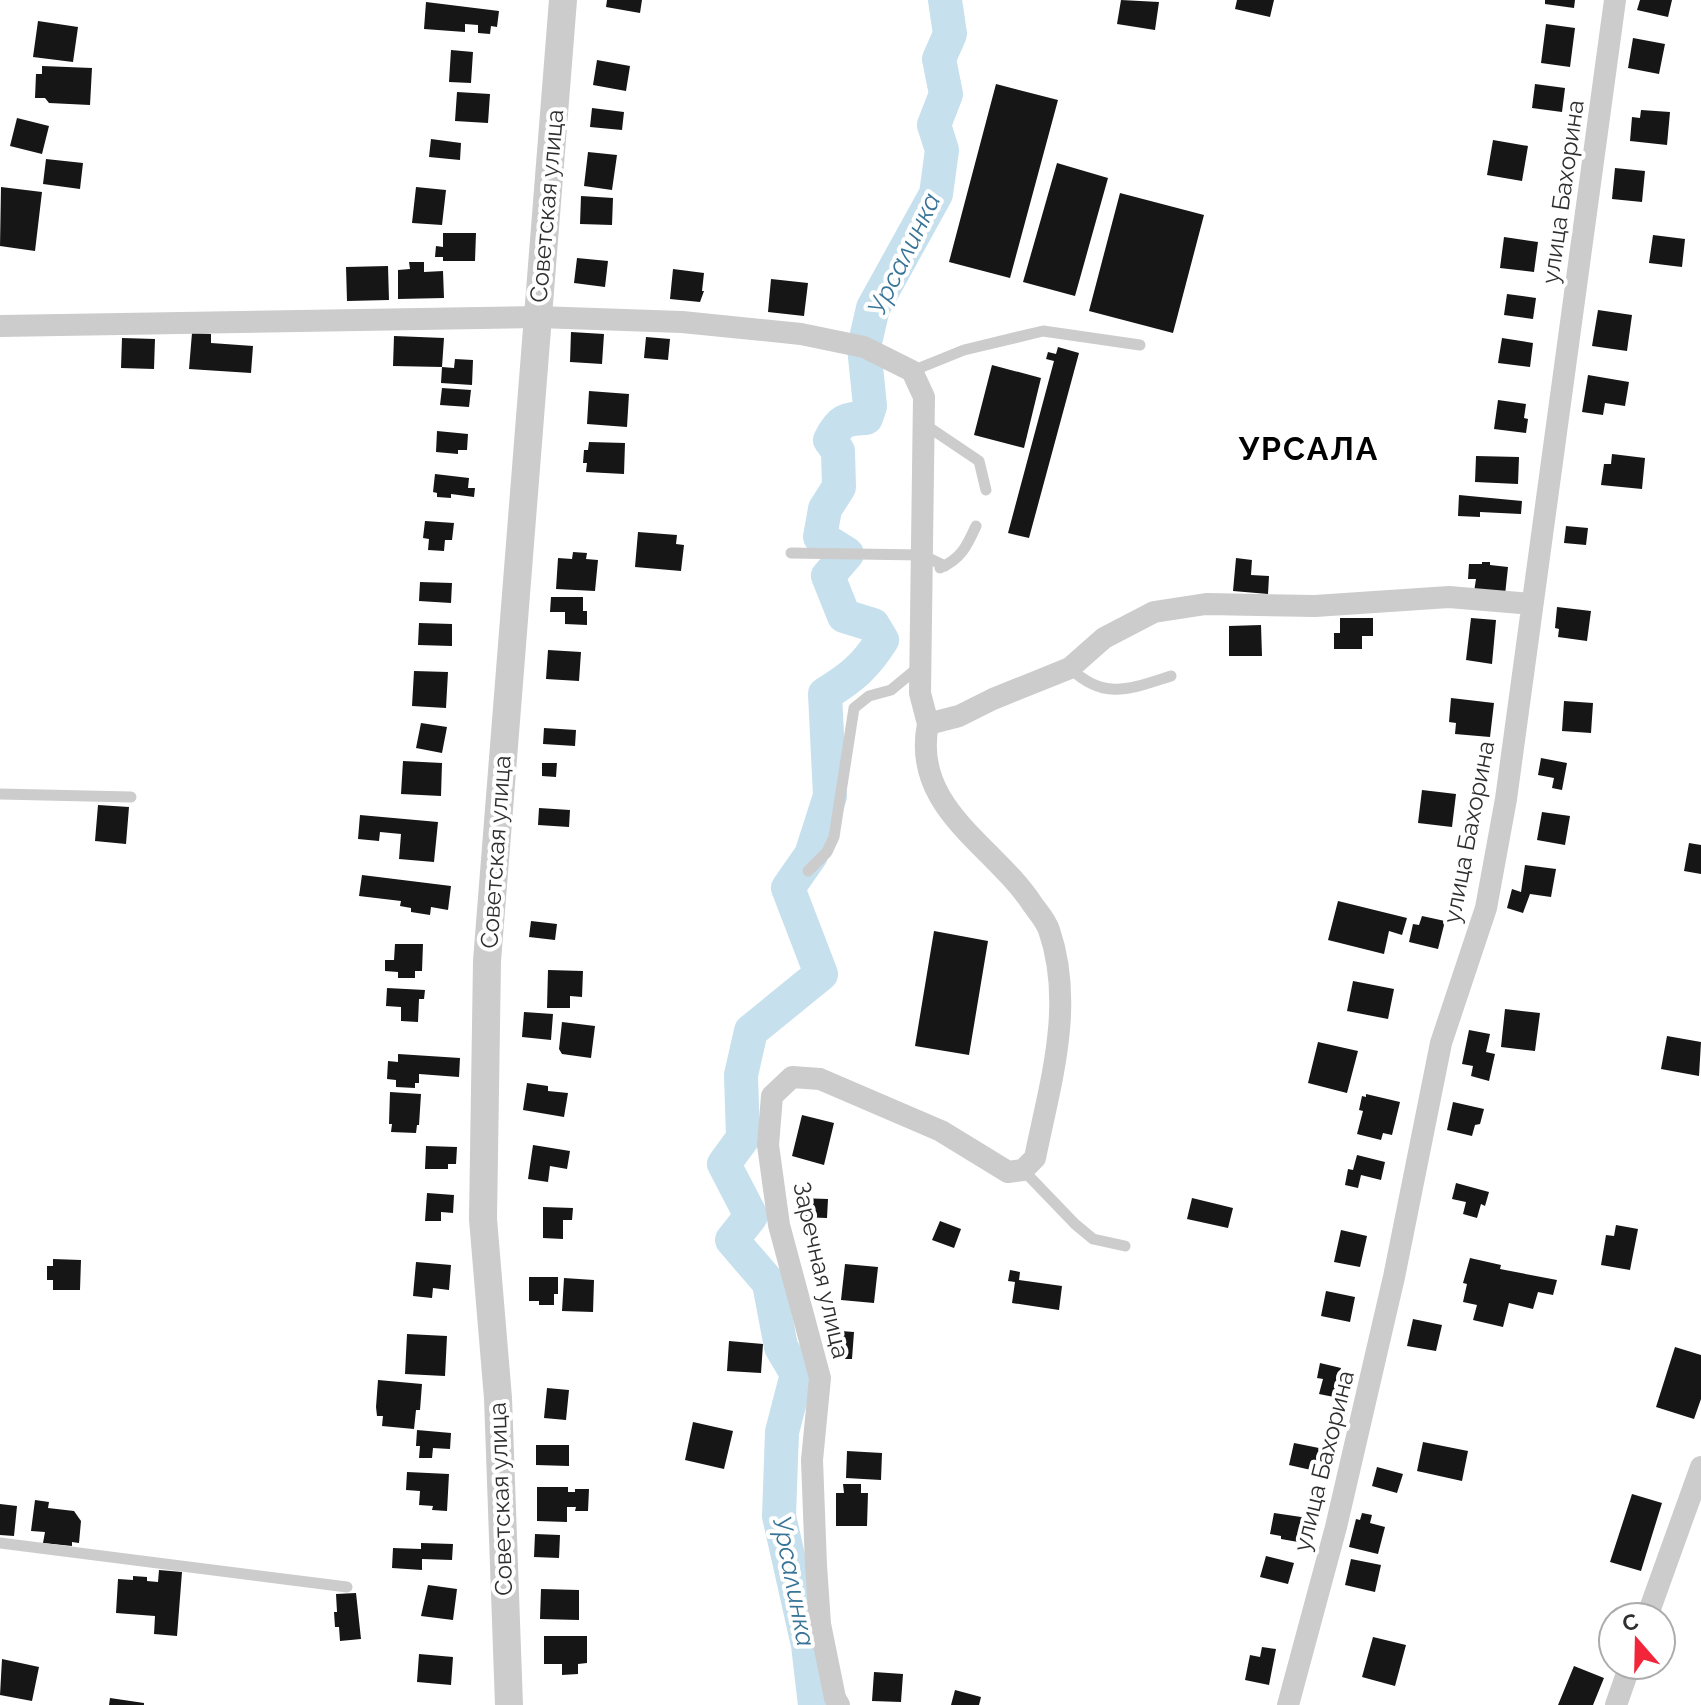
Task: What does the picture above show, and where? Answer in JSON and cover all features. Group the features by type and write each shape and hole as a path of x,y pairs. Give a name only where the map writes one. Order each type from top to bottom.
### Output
{"street":[{"name":"Советская улица","path":"509,1705 498,1398 483,1219 487,961 563,0"},
{"name":"улица Бахорина","path":"1288,1705 1336,1527 1391,1292 1441,1043 1486,908 1506,799 1615,0"},
{"path":"0,326 538,317 682,322 801,334 864,347 912,371 924,397 920,693 928,724 925,740 928,772 951,816 1026,893 1049,927 1060,987 1058,1041 1035,1158 1023,1170"},
{"path":"928,724 959,716 1070,668 1104,638 1154,612 1206,604 1315,606 1449,597 1532,604"},
{"name":"Заречная улица","path":"839,1705 820,1624 816,1565 812,1460 820,1378 779,1225 768,1145 772,1096 792,1077 820,1079 941,1131 1008,1172 1023,1170"},
{"path":"1653,1601 1701,1467"},
{"path":"1616,1705 1624,1681"}],"lane":[{"path":"912,371 964,350 1043,331 1140,345"},
{"path":"924,424 979,461 986,490"},
{"path":"791,553 945,566 956,561 968,546 976,526"},
{"path":"922,566 945,566"},
{"path":"808,871 827,852 834,837 854,708 869,696 891,690 920,666"},
{"path":"1070,668 1086,684 1103,689 1138,687 1171,676"},
{"path":"0,794 131,797"},
{"path":"1023,1170 1093,1239 1125,1246"},
{"path":"0,1543 347,1587"}],"building":[{"path":"607,0 642,0 640,13 606,7"},
{"path":"1121,0 1159,2 1155,30 1117,24"},
{"path":"1237,0 1274,0 1270,17 1235,9"},
{"path":"1545,0 1575,0 1574,8 1545,4"},
{"path":"1640,0 1672,0 1668,17 1637,10"},
{"path":"426,2 499,11 497,27 491,26 490,34 478,33 478,25 465,24 465,32 424,29"},
{"path":"38,21 78,27 73,62 33,57"},
{"path":"1546,24 1575,28 1570,67 1541,63"},
{"path":"1633,38 1665,44 1659,74 1628,68"},
{"path":"451,50 473,52 471,83 449,82"},
{"path":"597,60 630,66 626,91 593,85"},
{"path":"42,66 92,68 90,105 49,103 45,98 35,98 36,74 42,74"},
{"path":"996,84 1058,100 1010,278 949,262"},
{"path":"1535,84 1565,88 1562,112 1532,108"},
{"path":"457,92 490,94 488,123 455,121"},
{"path":"592,108 624,112 622,130 590,127"},
{"path":"1641,110 1670,112 1667,145 1630,141 1632,117 1640,118"},
{"path":"17,118 49,126 42,154 10,146"},
{"path":"431,139 461,143 460,160 429,157"},
{"path":"1493,140 1528,146 1522,181 1487,175"},
{"path":"588,152 617,155 612,190 584,186"},
{"path":"46,159 83,163 80,189 43,184"},
{"path":"1057,163 1108,178 1075,296 1023,282"},
{"path":"1615,168 1645,171 1642,202 1612,199"},
{"path":"1,187 42,192 35,251 0,246"},
{"path":"416,187 446,190 442,225 412,223"},
{"path":"1120,193 1204,215 1173,333 1089,311"},
{"path":"581,196 613,198 612,225 580,224"},
{"path":"443,233 476,233 475,261 443,261 443,257 435,257 436,246 443,247"},
{"path":"1653,235 1685,239 1682,267 1649,263"},
{"path":"1504,237 1538,242 1534,272 1500,268"},
{"path":"577,258 608,261 605,287 574,283"},
{"path":"409,262 424,262 424,272 443,271 444,298 398,299 398,270 410,269"},
{"path":"388,266 389,300 347,301 346,267"},
{"path":"673,269 704,273 704,291 700,302 670,299"},
{"path":"771,279 808,283 804,316 768,312"},
{"path":"1507,294 1536,298 1533,319 1504,315"},
{"path":"1598,310 1632,315 1627,351 1592,346"},
{"path":"571,332 604,334 602,364 570,362"},
{"path":"192,333 211,334 211,343 253,346 251,373 189,369"},
{"path":"394,336 444,338 442,367 393,366"},
{"path":"646,337 670,339 668,360 644,358"},
{"path":"122,338 155,339 154,369 121,368"},
{"path":"1502,338 1533,343 1530,367 1498,363"},
{"path":"1058,347 1079,353 1029,538 1008,533 1054,361 1046,359 1048,352 1056,354"},
{"path":"455,359 473,360 472,385 441,383 442,367 454,368"},
{"path":"992,365 1041,378 1024,448 974,435"},
{"path":"1588,375 1629,382 1625,406 1605,403 1603,415 1582,412"},
{"path":"442,388 471,390 469,407 440,405"},
{"path":"589,391 629,394 627,427 587,424"},
{"path":"1498,400 1526,404 1526,433 1494,429"},
{"path":"437,431 468,434 467,450 458,450 458,454 436,452"},
{"path":"589,442 625,443 624,474 586,472 584,450 588,450"},
{"path":"1612,454 1645,458 1642,489 1601,485 1604,464 1611,464"},
{"path":"1476,456 1519,457 1518,484 1475,482"},
{"path":"435,474 469,478 468,488 475,488 474,497 451,494 451,498 437,497 437,493 433,492"},
{"path":"1459,495 1522,501 1521,514 1480,512 1480,517 1458,516"},
{"path":"425,521 454,523 452,540 445,540 444,551 428,550 429,539 423,538"},
{"path":"1566,526 1588,528 1586,545 1564,543"},
{"path":"638,532 677,535 676,544 684,545 681,571 635,567"},
{"path":"573,552 587,553 586,559 598,560 595,591 556,589 558,558 572,559"},
{"path":"1236,558 1252,560 1251,575 1269,576 1268,594 1233,591"},
{"path":"1482,562 1508,567 1505,595 1474,592 1476,579 1468,579 1469,564"},
{"path":"420,582 452,583 451,603 419,601"},
{"path":"551,597 583,597 587,625 565,624 565,612 550,612"},
{"path":"1557,607 1591,611 1587,641 1558,637 1559,629 1555,628"},
{"path":"1340,618 1373,618 1373,636 1362,636 1362,649 1334,649 1334,633 1340,633"},
{"path":"1471,618 1496,620 1492,664 1466,660"},
{"path":"419,623 452,624 452,646 418,645"},
{"path":"1261,625 1262,656 1229,656 1229,626"},
{"path":"548,650 581,652 579,681 546,679"},
{"path":"414,671 448,672 446,708 412,706"},
{"path":"1451,698 1494,703 1490,737 1455,734 1456,723 1449,722"},
{"path":"1564,701 1593,703 1591,733 1562,731"},
{"path":"421,723 447,727 442,753 416,748"},
{"path":"544,728 576,730 575,746 543,744"},
{"path":"1541,758 1567,763 1562,790 1552,788 1554,778 1538,775"},
{"path":"403,761 442,763 441,796 401,794"},
{"path":"542,763 557,763 556,777 542,776"},
{"path":"1422,790 1456,794 1452,827 1418,823"},
{"path":"98,805 129,807 126,844 95,841"},
{"path":"539,808 570,810 569,827 538,825"},
{"path":"1542,812 1570,816 1565,845 1537,840"},
{"path":"360,815 438,822 434,862 399,859 401,834 380,832 379,841 358,839"},
{"path":"1689,843 1701,845 1701,874 1684,871"},
{"path":"1525,865 1556,869 1551,897 1530,894 1523,913 1507,908 1512,889 1521,892"},
{"path":"362,875 451,886 448,910 431,907 430,915 411,912 411,908 400,906 401,901 359,896"},
{"path":"1338,901 1407,918 1402,935 1389,931 1384,954 1328,940"},
{"path":"1422,916 1445,921 1438,949 1409,942 1413,924 1419,925"},
{"path":"531,921 557,924 555,940 529,937"},
{"path":"934,931 988,941 969,1055 915,1046"},
{"path":"395,944 423,944 422,971 415,971 415,978 398,978 398,972 385,971 385,960 394,960"},
{"path":"548,970 583,971 582,997 570,996 570,1008 547,1008"},
{"path":"1353,981 1394,989 1388,1019 1347,1011"},
{"path":"387,988 425,990 424,999 419,999 418,1022 401,1021 401,1007 386,1006"},
{"path":"1505,1009 1540,1013 1535,1051 1501,1047"},
{"path":"524,1012 553,1014 551,1040 522,1037"},
{"path":"562,1022 595,1026 591,1058 562,1054 559,1049"},
{"path":"1469,1030 1490,1034 1486,1052 1495,1054 1489,1081 1471,1076 1473,1066 1462,1064"},
{"path":"1667,1036 1701,1042 1699,1076 1661,1069"},
{"path":"1318,1042 1358,1051 1347,1093 1308,1083"},
{"path":"398,1054 460,1058 459,1077 419,1074 419,1083 415,1083 415,1088 396,1087 396,1080 387,1079 388,1061 398,1062"},
{"path":"527,1083 548,1086 548,1091 568,1093 564,1117 523,1110"},
{"path":"390,1092 421,1094 416,1133 391,1132"},
{"path":"1366,1094 1400,1102 1392,1135 1383,1133 1381,1140 1357,1134 1363,1111 1359,1110 1362,1096 1366,1097"},
{"path":"1453,1102 1484,1109 1480,1124 1475,1125 1472,1136 1447,1130"},
{"path":"802,1115 834,1123 824,1165 792,1156"},
{"path":"533,1145 570,1151 567,1169 550,1166 548,1182 528,1179"},
{"path":"426,1146 457,1147 456,1164 448,1164 448,1169 425,1169"},
{"path":"1357,1155 1385,1162 1381,1180 1361,1175 1358,1188 1345,1185 1348,1169 1353,1170"},
{"path":"1456,1183 1489,1192 1477,1218 1463,1214 1466,1202 1452,1199"},
{"path":"427,1193 454,1195 453,1213 441,1212 441,1221 425,1221"},
{"path":"798,1198 828,1199 827,1218 797,1217"},
{"path":"1192,1198 1233,1208 1228,1228 1187,1219"},
{"path":"543,1207 573,1208 572,1220 563,1220 563,1239 543,1238"},
{"path":"940,1221 961,1229 954,1248 932,1240"},
{"path":"1616,1225 1638,1229 1630,1270 1601,1265 1606,1235 1614,1236"},
{"path":"1341,1230 1367,1236 1360,1267 1334,1262"},
{"path":"1470,1258 1501,1265 1500,1269 1557,1280 1553,1295 1538,1292 1533,1309 1509,1303 1503,1327 1473,1320 1477,1305 1463,1302 1467,1284 1463,1283"},
{"path":"53,1259 81,1260 80,1290 53,1290 53,1280 47,1280 47,1266 53,1266"},
{"path":"416,1262 451,1265 449,1290 433,1288 432,1298 413,1296"},
{"path":"845,1264 878,1267 874,1303 841,1300"},
{"path":"1010,1270 1020,1272 1019,1280 1062,1286 1059,1310 1012,1303 1015,1282 1008,1281"},
{"path":"529,1277 558,1277 558,1294 554,1294 554,1305 529,1301"},
{"path":"564,1278 594,1280 593,1312 562,1311"},
{"path":"1326,1291 1355,1297 1350,1322 1321,1316"},
{"path":"1413,1319 1442,1325 1436,1351 1407,1346"},
{"path":"827,1330 854,1332 852,1359 838,1359 839,1349 825,1348"},
{"path":"407,1334 447,1336 445,1376 405,1374"},
{"path":"729,1341 763,1344 761,1373 727,1371"},
{"path":"1675,1347 1701,1355 1701,1399 1694,1419 1656,1407"},
{"path":"1320,1363 1341,1368 1334,1397 1319,1394 1323,1379 1317,1378"},
{"path":"378,1380 422,1384 420,1410 416,1410 414,1429 382,1426 383,1416 377,1416 376,1407"},
{"path":"547,1388 569,1390 566,1420 544,1418"},
{"path":"693,1422 733,1431 724,1469 685,1460"},
{"path":"417,1430 451,1433 450,1449 433,1448 432,1458 419,1458"},
{"path":"1423,1442 1468,1451 1462,1481 1417,1471"},
{"path":"1294,1443 1324,1449 1320,1472 1289,1465"},
{"path":"536,1445 569,1445 569,1466 536,1465"},
{"path":"847,1451 882,1453 881,1480 846,1478"},
{"path":"1377,1467 1403,1474 1397,1493 1372,1486"},
{"path":"407,1472 449,1474 447,1511 419,1505 420,1491 406,1490"},
{"path":"843,1484 861,1484 861,1493 868,1493 867,1526 836,1526 836,1493 844,1493"},
{"path":"537,1487 568,1487 568,1492 589,1489 588,1511 575,1511 576,1507 567,1507 567,1522 537,1521"},
{"path":"1632,1494 1662,1503 1641,1571 1610,1562"},
{"path":"35,1500 49,1502 48,1508 74,1511 81,1521 79,1543 72,1542 72,1546 43,1543 45,1532 31,1531"},
{"path":"0,1504 17,1506 14,1536 0,1535"},
{"path":"1274,1513 1308,1518 1304,1543 1270,1534"},
{"path":"1362,1513 1372,1515 1370,1523 1385,1527 1378,1554 1349,1547 1356,1519 1360,1520"},
{"path":"535,1534 560,1535 559,1558 534,1557"},
{"path":"421,1543 453,1544 452,1560 422,1559 422,1570 392,1568 393,1548 421,1549"},
{"path":"1266,1556 1294,1563 1288,1584 1260,1577"},
{"path":"1351,1559 1381,1565 1375,1592 1345,1585"},
{"path":"159,1570 182,1572 177,1636 154,1634 155,1616 116,1613 118,1579 147,1577 147,1581 158,1582"},
{"path":"428,1585 457,1589 453,1620 421,1616"},
{"path":"541,1589 579,1590 579,1620 540,1619"},
{"path":"356,1593 361,1639 340,1641 339,1627 335,1627 336,1594"},
{"path":"544,1636 587,1636 587,1663 578,1664 578,1674 562,1675 562,1664 544,1664"},
{"path":"1373,1637 1406,1645 1395,1686 1362,1677"},
{"path":"1262,1647 1276,1649 1269,1685 1245,1680 1250,1655 1260,1657"},
{"path":"419,1654 453,1657 451,1685 417,1682"},
{"path":"2,1659 39,1667 32,1701 0,1695"},
{"path":"1574,1666 1597,1675 1597,1681 1603,1681 1593,1705 1558,1705"},
{"path":"874,1672 903,1674 901,1702 872,1701"},
{"path":"955,1690 981,1697 979,1705 951,1705"},
{"path":"110,1698 144,1703 144,1705 109,1705"}],"waterway":[{"name":"Урсалинка","path":"815,1705 808,1645 779,1516 782,1432 797,1374 781,1347 769,1283 732,1240 751,1216 724,1164 743,1138 741,1075 751,1031 821,974 788,888 811,855 830,796 825,694 857,671 882,640 873,625 844,616 828,576 847,554 820,537 825,509 839,487 838,451 830,440 844,422 866,418 870,406 864,347 873,308 936,194 942,150 934,125 946,94 939,59 950,34 945,0"}],"district":[{"name":"УРСАЛА","path":"1309,449"}]}
